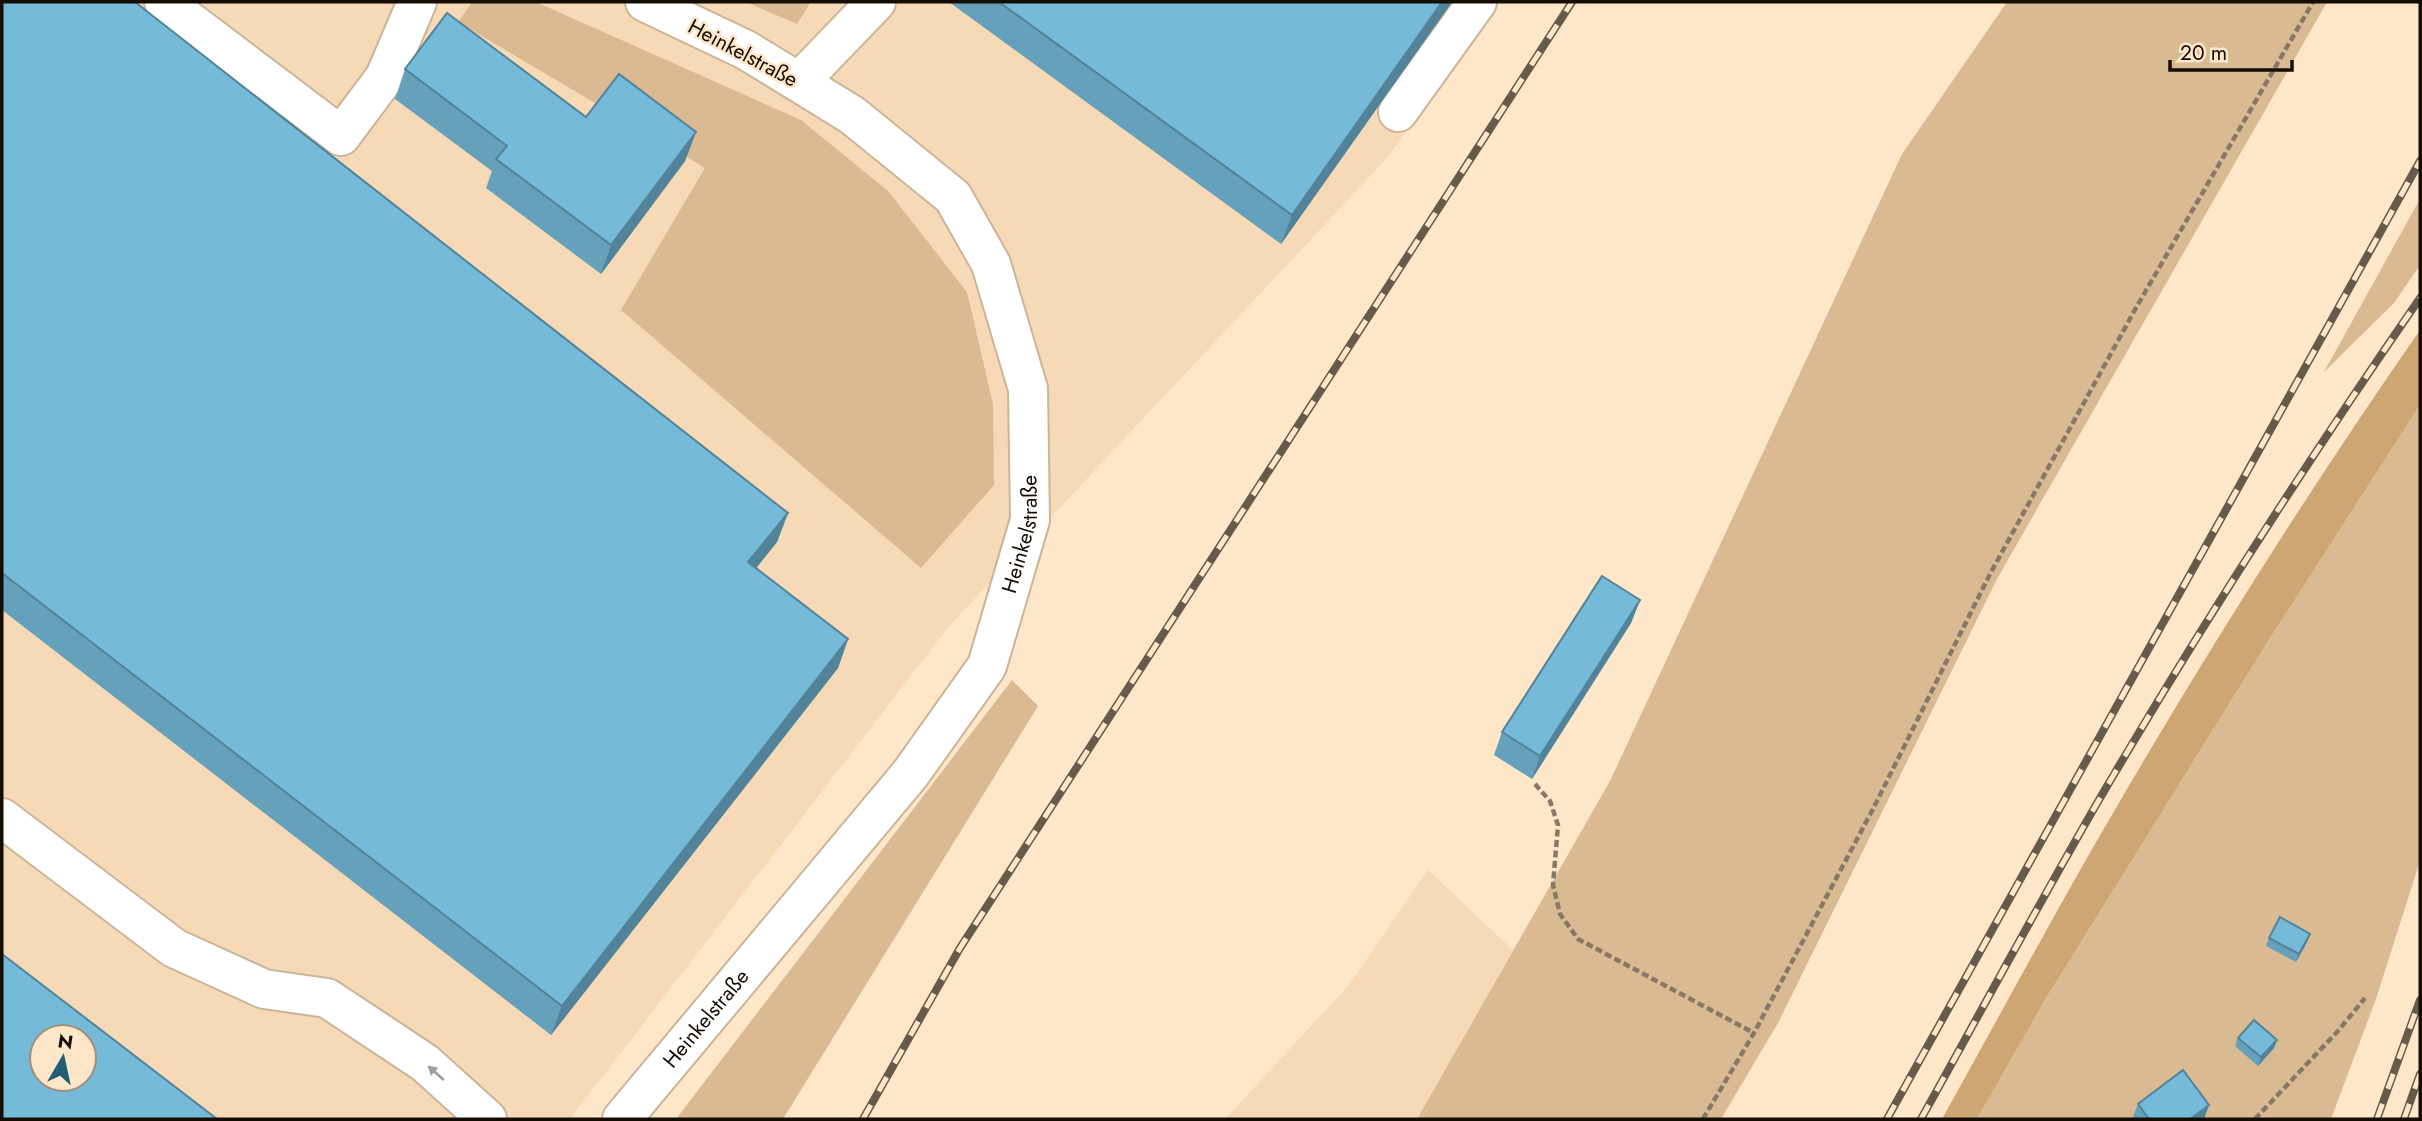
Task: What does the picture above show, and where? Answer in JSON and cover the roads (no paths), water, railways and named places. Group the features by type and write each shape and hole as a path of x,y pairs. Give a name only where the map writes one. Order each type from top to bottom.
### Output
{"street":[{"path":"164,2 341,136 385,77 417,2"},
{"name":"Heinkelstraße","path":"622,1119 911,774 987,666 1030,520 1028,389 991,264 953,197 852,115 746,50 645,2"},
{"path":"799,82 876,2"},
{"path":"1398,112 1477,2"},
{"path":"2,818 174,948 264,989 327,998 425,1063 487,1119"}],"railway":[{"path":"863,1119 960,948 1572,2"},
{"path":"1887,1119 2420,161"},
{"path":"1921,1119 2134,740 2294,485 2420,298"},
{"path":"2377,1119 2420,1000"},
{"path":"2404,1119 2420,1074"}]}
